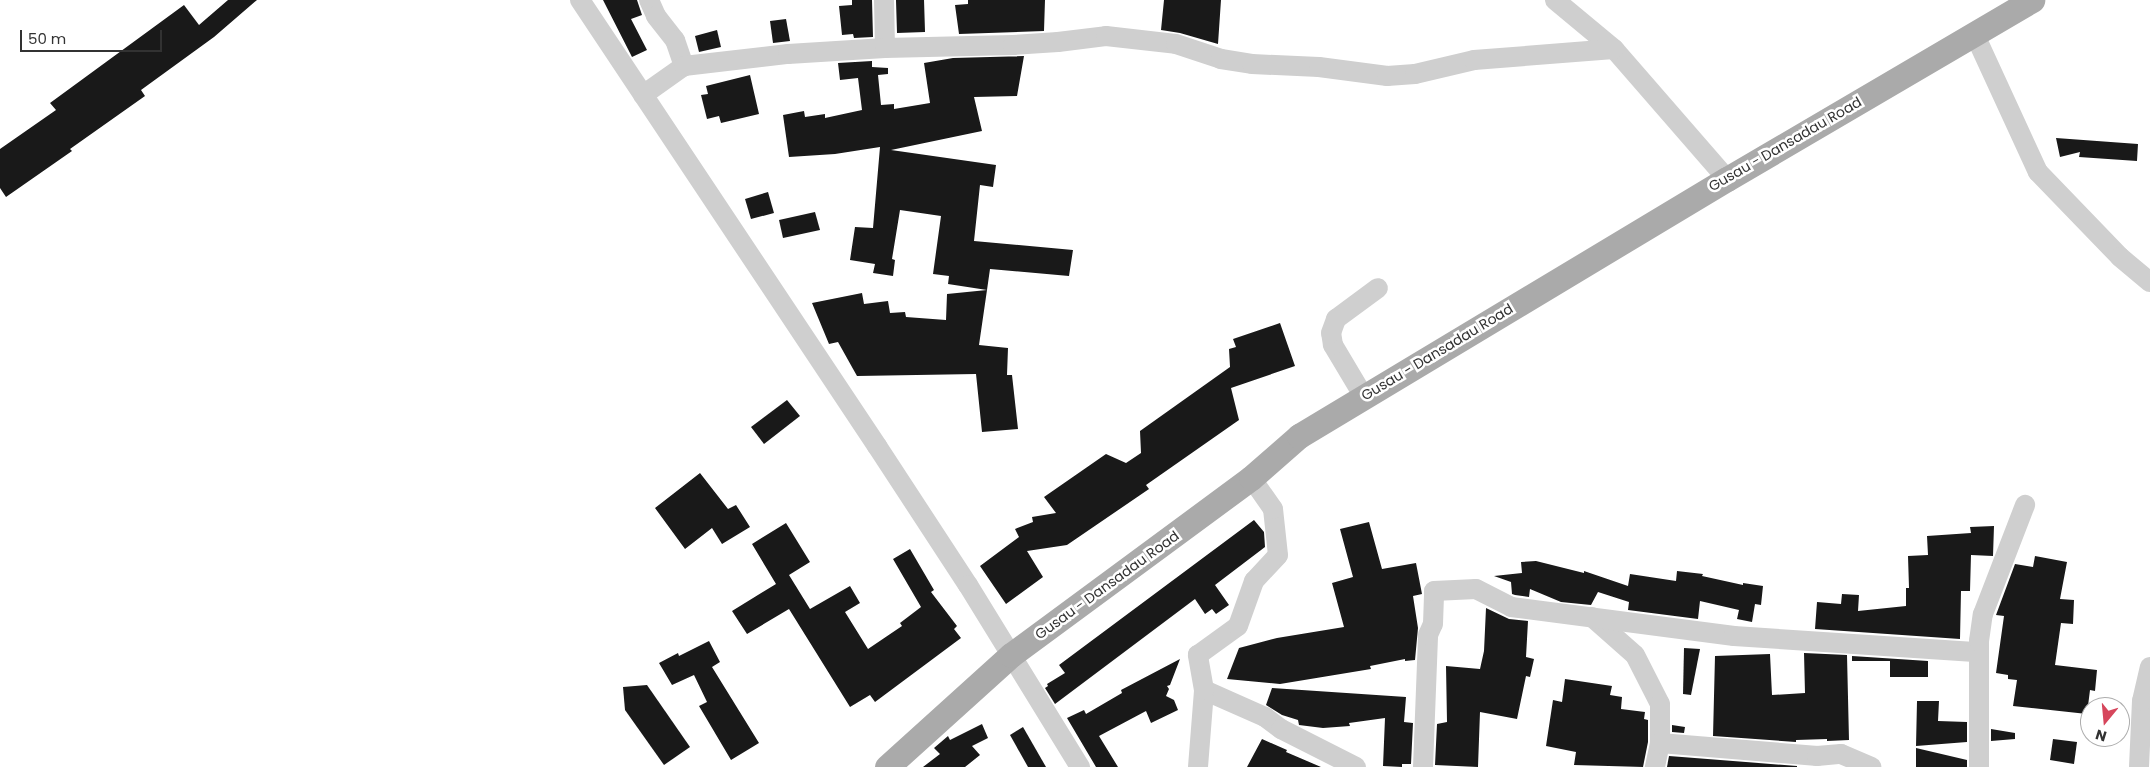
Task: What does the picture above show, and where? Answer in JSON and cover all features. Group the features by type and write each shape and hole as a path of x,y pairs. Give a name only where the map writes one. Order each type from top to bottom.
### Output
{"main road":[{"name":"Gusau - Dansadau Road","path":"887,767 1011,655 1251,478 1299,436 1727,179 2032,0"}],"street":[{"path":"580,0 882,454 1011,655 1080,767"},
{"path":"649,0 656,16 675,40 684,66"},
{"path":"884,0 885,48"},
{"path":"1555,0 1614,49 1727,179"},
{"path":"1974,33 2038,172 2120,257 2150,282"},
{"path":"643,95 684,66 788,54 885,48 1012,45 1106,36 1176,44 1221,59 1252,64 1319,67 1387,76 1415,74 1474,60 1614,49"},
{"path":"1364,397 1333,345 1331,333 1336,319 1378,288"},
{"path":"1198,767 1204,690 1198,655 1238,626 1254,582 1278,555 1273,509 1251,478"},
{"path":"1980,767 1978,652 1983,614 2025,505"},
{"path":"1423,767 1428,635 1433,624 1434,591 1476,589 1511,608 1734,636 1978,652"},
{"path":"1592,617 1635,655 1644,668 1660,704 1660,743 1655,767"},
{"path":"2139,767 2142,701 2150,667"},
{"path":"1204,690 1265,717 1281,729 1356,767"},
{"path":"1660,743 1818,756 1841,754 1871,767"}],"building":[{"path":"228,0 257,0 214,37 141,90 145,96 70,149 72,151 6,197 0,188 0,149 56,110 50,103 184,5 199,25"},
{"path":"603,0 637,0 642,15 631,19 647,50 632,57"},
{"path":"852,0 872,0 873,37 854,38 853,34 842,35 839,6 852,5"},
{"path":"896,0 924,0 925,32 897,33"},
{"path":"968,0 1045,0 1044,31 959,34 955,5 968,4"},
{"path":"1164,0 1221,0 1218,44 1180,33 1161,30"},
{"path":"786,19 790,41 773,43 770,21"},
{"path":"717,30 721,47 699,52 695,36"},
{"path":"1024,56 1017,96 974,97 982,131 891,150 996,165 993,187 980,185 974,241 1073,250 1069,276 990,269 987,290 948,284 949,276 933,274 941,216 900,210 892,259 895,260 893,276 873,273 875,264 850,260 855,227 873,228 880,147 835,154 789,157 783,115 804,111 805,117 825,114 825,118 862,110 858,78 840,80 838,63 872,61 872,67 888,68 888,74 878,75 881,105 894,104 894,109 930,103 924,63 953,58"},
{"path":"750,75 759,114 721,123 719,116 707,119 701,95 708,94 706,86"},
{"path":"2056,138 2138,144 2137,161 2079,157 2080,152 2060,157"},
{"path":"768,192 774,213 751,219 745,199"},
{"path":"815,212 820,230 783,238 779,220"},
{"path":"987,290 979,345 1008,348 1007,375 1012,375 1018,429 982,432 976,374 857,376 838,342 829,344 812,303 862,293 864,304 888,301 890,313 905,312 906,317 946,320 947,294"},
{"path":"1280,323 1295,366 1231,388 1239,420 1146,485 1149,489 1067,545 1027,551 1043,577 1006,604 980,566 1019,537 1015,529 1033,522 1032,517 1056,513 1044,497 1106,454 1126,463 1141,453 1140,431 1230,367 1229,349 1236,347 1233,339"},
{"path":"787,400 800,416 764,444 751,427"},
{"path":"700,473 728,509 736,505 750,527 722,544 712,528 685,549 655,508"},
{"path":"1254,520 1264,532 1265,547 1215,585 1229,605 1216,614 1212,609 1205,614 1195,599 1055,704 1045,688 1048,686 1047,684 1065,673 1059,665"},
{"path":"1369,522 1382,569 1416,563 1422,594 1413,596 1418,628 1415,660 1405,661 1405,659 1370,666 1371,669 1280,684 1227,679 1239,648 1277,638 1344,627 1332,583 1353,577 1340,529"},
{"path":"786,523 810,562 789,575 810,609 850,586 860,603 845,612 868,649 902,626 900,623 921,607 893,559 910,549 934,590 931,592 957,626 954,629 961,638 875,702 870,695 850,707 789,609 747,634 732,611 776,584 752,544"},
{"path":"1994,526 1993,556 1971,555 1970,591 1961,591 1960,639 1815,629 1817,602 1841,604 1842,594 1859,595 1858,611 1906,606 1906,588 1909,588 1908,556 1928,555 1927,536 1971,533 1970,527"},
{"path":"2035,556 2067,562 2060,599 2074,600 2073,624 2061,623 2055,665 2097,670 2095,691 2090,690 2089,697 2080,697 2080,713 2013,706 2017,680 2008,679 2008,675 1996,673 2004,616 1996,615 2015,564 2033,567"},
{"path":"1536,561 1584,573 1584,571 1628,586 1630,574 1676,581 1677,571 1703,574 1702,576 1743,585 1743,583 1763,586 1761,605 1755,604 1752,622 1737,619 1739,610 1700,601 1698,619 1628,610 1629,602 1598,592 1591,605 1561,602 1530,589 1529,597 1515,595 1512,594 1511,582 1494,576 1522,573 1521,562"},
{"path":"1486,608 1509,619 1528,621 1526,657 1534,659 1530,677 1526,676 1517,719 1480,712 1478,767 1435,765 1437,724 1447,722 1446,666 1480,669 1484,651"},
{"path":"709,641 720,662 712,667 759,743 731,760 699,706 707,702 694,675 672,685 659,663 678,653 679,656"},
{"path":"1684,648 1700,649 1691,695 1683,694"},
{"path":"1804,653 1847,655 1849,740 1796,740 1796,742 1713,736 1715,656 1770,654 1772,695 1805,693"},
{"path":"1852,656 1928,661 1928,677 1890,677 1890,661 1852,661"},
{"path":"1180,659 1170,685 1167,686 1169,689 1166,696 1174,700 1178,710 1151,723 1146,711 1099,736 1118,767 1096,767 1067,718 1084,710 1086,714 1122,693 1121,690"},
{"path":"1565,679 1612,686 1610,695 1622,697 1621,709 1645,712 1644,719 1648,720 1648,742 1643,767 1574,765 1576,752 1546,746 1553,700 1562,702"},
{"path":"647,685 690,747 664,765 625,710 623,687"},
{"path":"1272,688 1406,697 1404,722 1413,723 1411,764 1402,764 1402,767 1383,766 1385,718 1349,723 1350,726 1323,728 1299,725 1298,720 1282,715 1266,705"},
{"path":"1917,701 1939,701 1938,721 1967,722 1967,742 1916,746"},
{"path":"982,724 988,738 972,746 980,755 965,767 923,767 940,754 934,748 948,736 950,740"},
{"path":"1672,725 1685,727 1684,733 1672,732"},
{"path":"1023,727 1046,767 1028,767 1010,735"},
{"path":"1991,729 2015,733 2015,739 1991,741"},
{"path":"1262,739 1287,750 1286,752 1321,767 1247,767"},
{"path":"2053,739 2077,742 2074,764 2050,760"},
{"path":"1916,748 1967,760 1967,767 1916,767"},
{"path":"1669,756 1797,766 1797,767 1667,767"}]}
